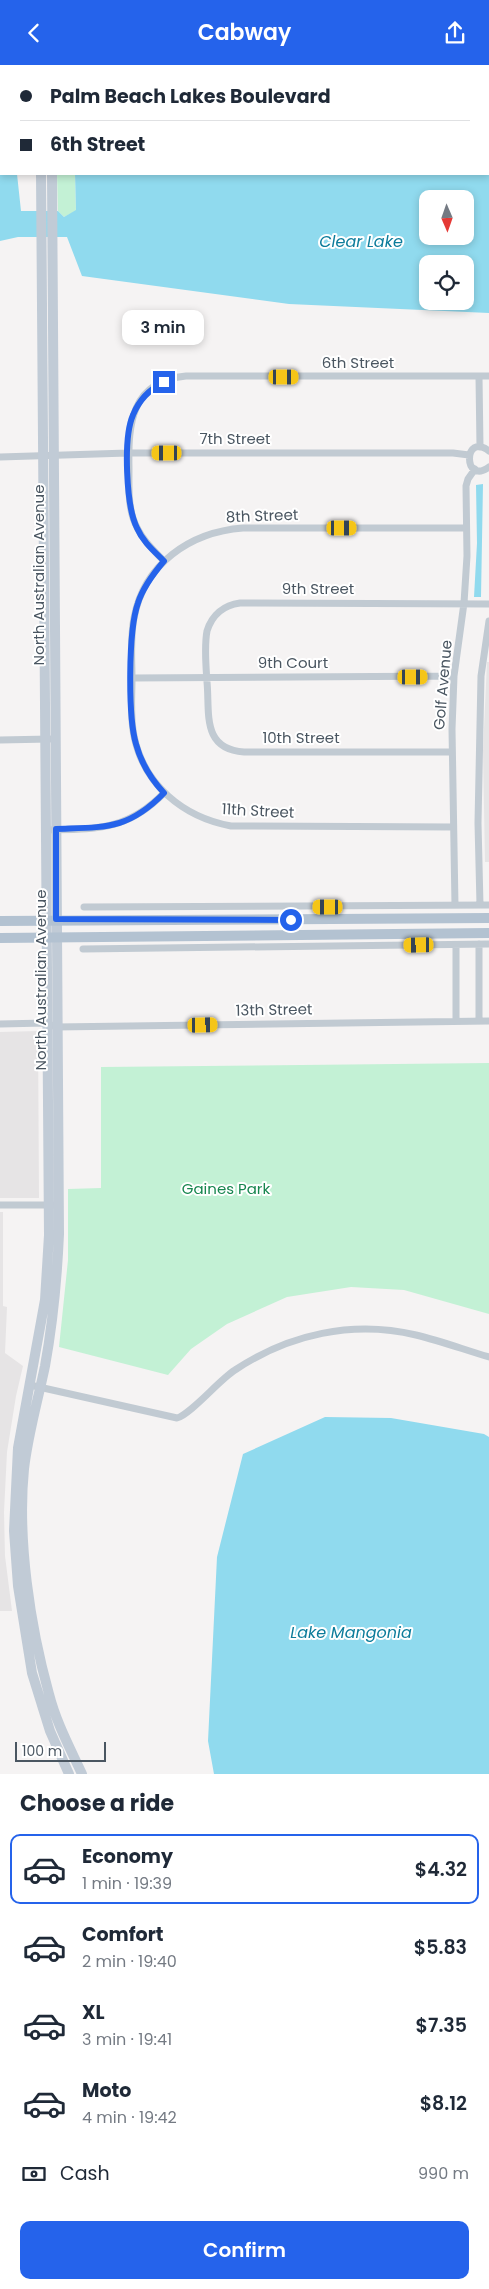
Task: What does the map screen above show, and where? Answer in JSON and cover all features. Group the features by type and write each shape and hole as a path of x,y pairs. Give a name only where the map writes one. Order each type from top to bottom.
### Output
{"main road":[{"name":"North Australian Avenue","path":"41,175 41,240 48,456 50,919 56,1027 54,1205 35,1386 24,1469 23,1525 27,1580 49,1695 58,1723 82,1774"},
{"name":"North Australian Avenue","path":"48,456 52,175"},
{"path":"0,921 50,919 217,921 489,918"},
{"path":"261,920 262,935"},
{"path":"0,938 135,943 262,935 489,933"},
{"name":"North Australian Avenue","path":"51,939 46,1023 54,1205"},
{"name":"North Australian Avenue","path":"35,1386 15,1475 14,1531 18,1586 32,1673 39,1700 69,1774"}],"street":[{"name":"6th Street","path":"164,561 142,537 133,519 129,497 128,453 130,423 137,406 156,386 186,376 489,376"},
{"path":"479,377 480,447"},
{"path":"489,451 480,447 474,449 469,455 470,465 475,469 482,471 489,468"},
{"name":"7th Street","path":"0,457 128,453 454,453 469,455"},
{"name":"Golf Avenue","path":"455,905 452,752 454,676 464,603 467,556 465,528 466,486 468,479 475,469"},
{"name":"8th Street","path":"132,678 132,632 136,611 145,587 164,561 193,540 210,533 228,529 465,528"},
{"name":"9th Street","path":"206,677 208,626 219,612 235,603 489,604"},
{"path":"480,905 478,823 481,676 489,621"},
{"name":"9th Court","path":"132,678 454,676"},
{"name":"10th Street","path":"206,677 210,727 220,742 235,751 452,752"},
{"name":"11th Street","path":"132,678 132,720 136,743 144,765 164,793 191,813 204,819 231,826 453,827"},
{"path":"0,740 50,739"},
{"path":"51,830 118,824 143,813 164,793"},
{"path":"84,907 489,905"},
{"path":"217,907 217,921"},
{"path":"382,907 382,919"},
{"path":"382,933 382,945"},
{"path":"83,949 135,943 489,944"},
{"path":"479,1021 480,944"},
{"path":"456,945 456,1021"},
{"name":"13th Street","path":"0,1024 46,1023 56,1027 489,1021"},
{"path":"0,1205 54,1205"},
{"path":"35,1386 178,1418 189,1413 217,1383 250,1360 282,1344 329,1331 364,1329 400,1331 489,1357"}],"shaded area":[{"path":"487,662 489,662 489,862 485,862 483,751"},
{"path":"38,1031 39,1198 0,1198 0,1032"},
{"path":"0,1212 3,1212 3,1306 7,1307 5,1353 23,1366 7,1452 4,1512 5,1556 12,1611 0,1611"}],"green space":[{"path":"57,175 75,175 76,211 64,217 58,211"},
{"name":"Gaines Park","path":"489,1063 489,1314 404,1290 351,1287 287,1297 227,1324 191,1349 168,1375 59,1347 68,1260 68,1189 101,1188 101,1067"}],"water":[{"name":"Clear Lake","path":"0,175 17,175 21,211 58,211 64,217 76,210 75,175 489,175 489,313 422,310 474,310 474,255 419,255 419,310 289,304 82,276 67,237 18,237 0,241"},
{"path":"483,484 481,597 474,597 477,543 476,485"},
{"name":"Lake Mangonia","path":"325,1417 391,1418 484,1434 489,1437 489,1774 214,1774 208,1741 217,1557 243,1454"}],"route":[{"path":"164,382 148,392 137,406 128,433 128,453 129,497 133,519 142,537 164,561 155,571 137,604 131,641 132,720 134,734 144,765 164,793 148,809 129,821 108,827 56,829 56,919 291,920"}]}
